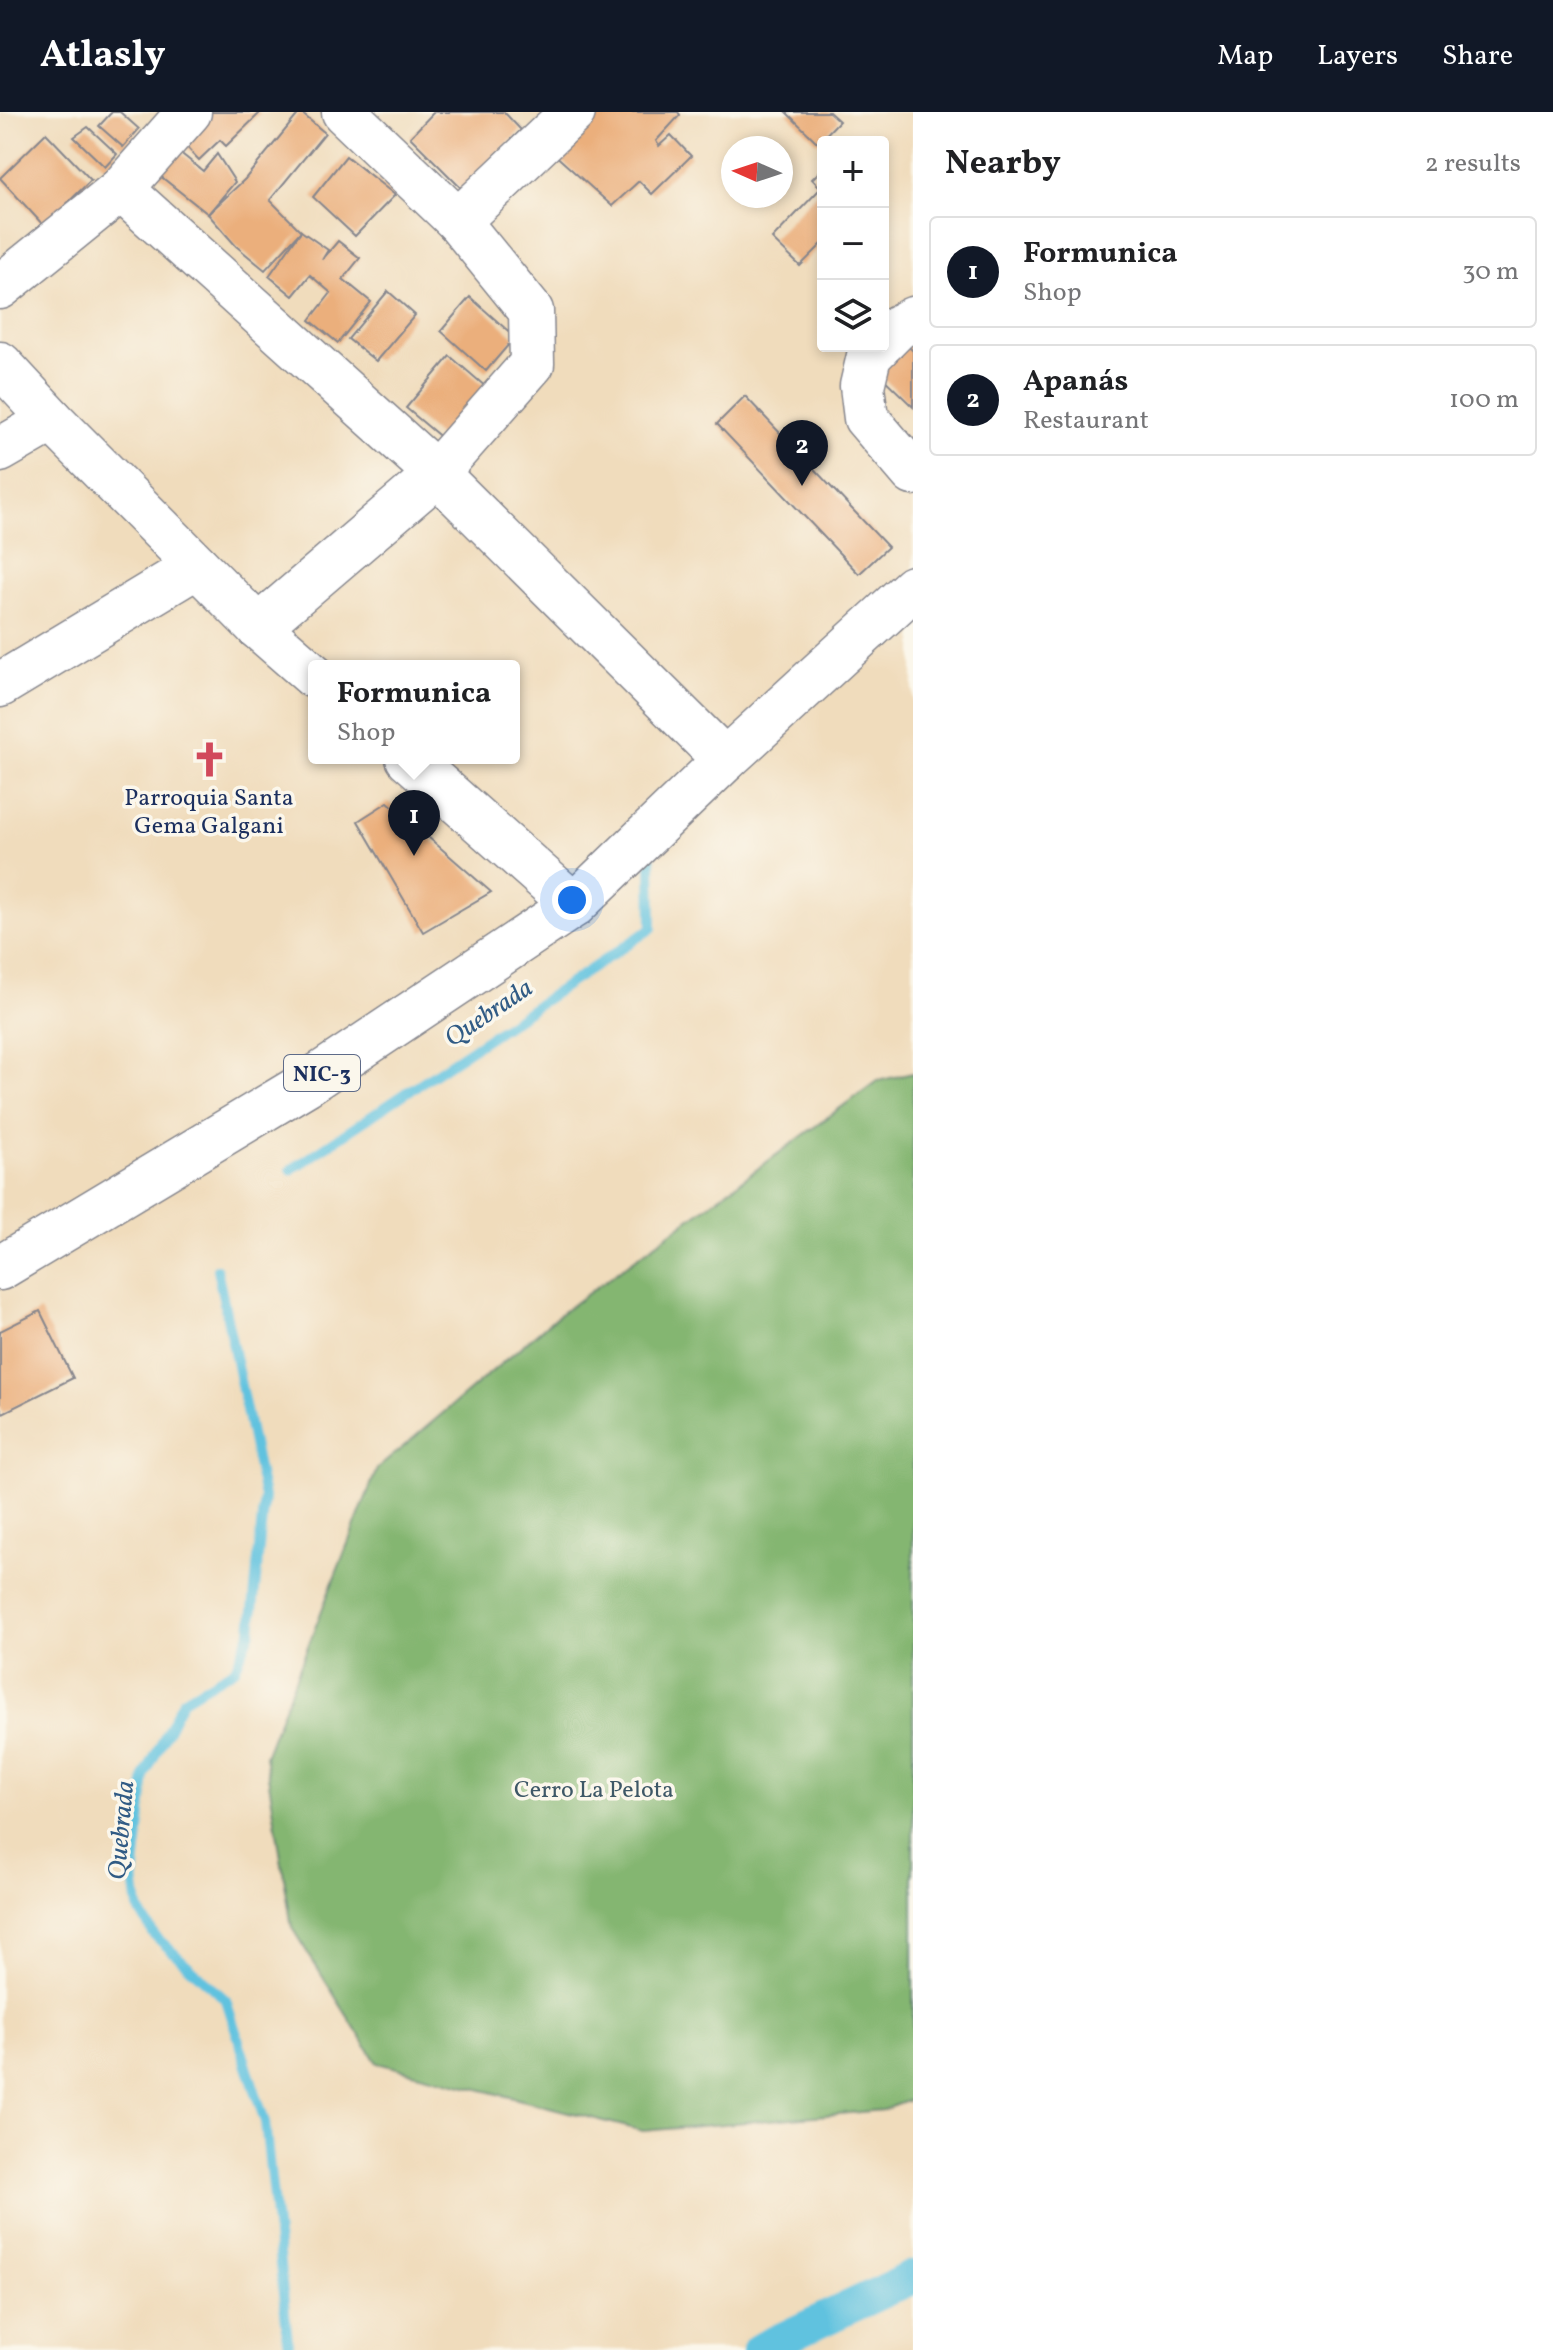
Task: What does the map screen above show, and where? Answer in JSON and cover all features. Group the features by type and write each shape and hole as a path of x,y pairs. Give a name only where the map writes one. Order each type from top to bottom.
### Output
{"street":[{"path":"0,287 121,189 189,112"},
{"path":"258,627 436,474 532,364 531,311 458,221 344,112"},
{"path":"458,221 573,112"},
{"path":"121,189 436,474 725,760"},
{"path":"889,336 913,319"},
{"path":"873,352 869,356 862,386 866,418 913,473"},
{"path":"0,364 258,627 308,671"},
{"path":"0,450 52,420"},
{"path":"0,685 197,566"},
{"name":"NIC-3","path":"0,1268 306,1084 574,905 725,760 913,588"},
{"path":"415,764 574,905"}],"green space":[{"name":"Cerro La Pelota","path":"913,1073 913,2099 883,2110 643,2131 377,2063 292,1928 265,1756 377,1469 556,1317 877,1081"}],"building":[{"path":"112,112 120,112 139,129 123,147 99,126"},
{"path":"210,112 261,112 226,146 220,140 199,160 181,141"},
{"path":"300,112 325,133 270,200 301,231 265,270 236,246 208,214 245,179"},
{"path":"434,112 504,112 521,130 462,189 410,137"},
{"path":"595,112 678,112 680,115 656,141 659,146 671,135 691,156 652,194 639,181 612,206 553,153"},
{"path":"786,112 829,112 839,121 825,136 817,136 817,142"},
{"path":"88,127 117,154 105,167 74,137"},
{"path":"46,133 91,180 44,226 0,178"},
{"path":"178,151 203,171 217,154 235,182 208,214 159,175"},
{"path":"346,156 395,195 355,236 313,197"},
{"path":"817,192 817,249 800,266 772,239"},
{"path":"301,231 328,250 322,260 338,241 360,258 343,279 371,302 338,343 310,320 331,293 310,275 293,296 269,276"},
{"path":"388,291 415,315 376,361 348,339"},
{"path":"470,297 515,337 486,371 441,331"},
{"path":"905,343 913,351 913,407 877,372"},
{"path":"450,356 486,387 443,439 406,408"},
{"path":"745,396 888,547 859,574 717,424"},
{"path":"388,802 491,892 423,932 358,821"},
{"path":"40,1311 73,1378 3,1413 0,1407 0,1331"}],"waterway":[{"name":"Quebrada","path":"291,1170 652,928 651,860"},
{"name":"Quebrada","path":"217,1269 264,1497 251,1631 235,1669 183,1700 145,1775 134,1878 138,1908 154,1935 226,2000 265,2122 289,2350"},
{"path":"759,2350 913,2277"}],"place":[{"name":"Apanás","path":"802,486"},
{"name":"Parroquia Santa Gema Galgani","path":"209,760"},
{"name":"Formunica","path":"414,856"}]}
